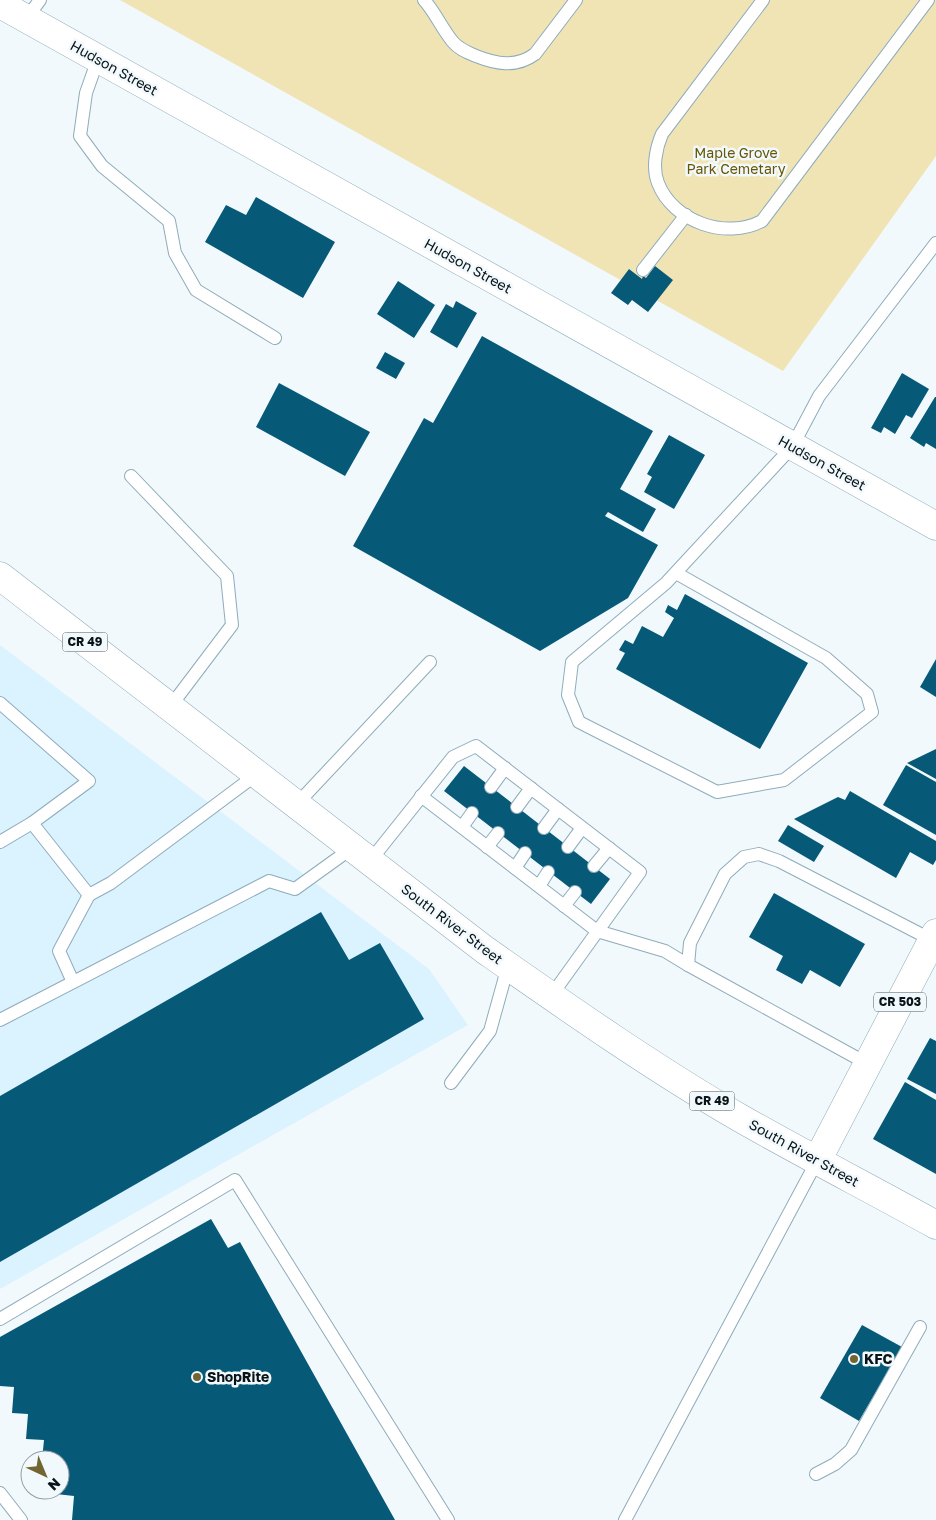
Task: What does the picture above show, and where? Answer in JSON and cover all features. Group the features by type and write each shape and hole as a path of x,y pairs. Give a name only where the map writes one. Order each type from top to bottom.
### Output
{"main road":[{"name":"Hudson Street","path":"0,4 33,9 98,59 936,526"},
{"name":"South River Street","path":"0,576 484,950 610,1037 739,1118 936,1225"},
{"name":"CR 503","path":"817,1160 934,937"}],"lane":[{"path":"424,0 446,33 460,49 486,60 504,64 527,60 535,54 576,0"},
{"path":"763,0 662,134 660,140 656,164 658,182 671,203 686,215 700,223 713,227 751,227 762,221 928,0"},
{"path":"98,59 86,93 80,136 102,166 169,221 175,253 196,290 276,338"},
{"path":"643,270 686,215"},
{"path":"676,572 826,658 867,694 872,712 784,780 717,792 580,722 568,695 572,662 666,583 676,572 792,447 818,396 936,243"},
{"path":"131,476 227,576 232,625 170,707"},
{"path":"296,805 430,662"},
{"path":"0,703 89,781 32,822 0,842"},
{"path":"0,1020 269,881 295,889 361,854 421,796 453,757 476,746 640,872 551,996"},
{"path":"491,787 505,768"},
{"path":"73,982 59,951 89,896 111,882 257,774"},
{"path":"517,807 531,788"},
{"path":"421,796 597,931 665,951 868,1064"},
{"path":"544,828 558,809"},
{"path":"462,828 472,813"},
{"path":"32,822 89,896"},
{"path":"568,846 582,828"},
{"path":"487,847 498,832"},
{"path":"594,866 609,848"},
{"path":"515,868 525,853"},
{"path":"688,965 690,943 725,874 744,857 759,854 779,861 934,937"},
{"path":"539,886 548,872"},
{"path":"564,906 575,892"},
{"path":"451,1083 490,1031 508,966"},
{"path":"625,1520 817,1160"},
{"path":"0,1319 235,1180 448,1520"},
{"path":"816,1474 835,1464 851,1450 920,1327"},
{"path":"0,1492 21,1520"}],"shaded area":[{"path":"0,645 429,969 468,1025 0,1289"}],"green space":[{"name":"Maple Grove Park Cemetary","path":"120,0 936,0 936,156 783,371"}],"building":[{"path":"256,197 335,242 303,298 205,242 226,205 246,215"},
{"path":"655,266 673,280 648,312 632,300 628,305 611,293 629,269 642,279 643,276 646,278"},
{"path":"398,281 435,305 414,338 377,314"},
{"path":"456,301 477,313 457,348 430,332 446,304 453,308"},
{"path":"482,336 653,431 620,489 656,509 643,532 608,512 605,516 658,545 628,598 540,651 353,546 424,418 433,423"},
{"path":"385,352 405,363 396,379 376,368"},
{"path":"902,373 929,389 912,418 906,415 895,434 884,427 881,433 871,428"},
{"path":"279,383 370,432 345,476 256,427"},
{"path":"935,397 936,449 926,443 924,447 910,438"},
{"path":"669,435 705,455 674,509 644,492 652,477 647,474"},
{"path":"685,594 808,663 760,749 616,669 625,653 619,650 625,640 633,644 642,626 663,637 674,618 665,612 668,605 677,610"},
{"path":"936,659 936,697 920,687"},
{"path":"936,749 936,779 907,763"},
{"path":"906,765 936,782 936,835 883,805"},
{"path":"464,766 610,879 591,904 444,791"},
{"path":"850,791 936,841 936,860 933,865 910,852 896,878 794,819 838,797 845,800"},
{"path":"788,825 824,846 814,862 778,841"},
{"path":"774,893 865,944 840,987 810,970 802,984 776,970 783,956 749,937"},
{"path":"321,912 349,960 380,943 424,1019 0,1262 0,1096"},
{"path":"930,1038 936,1041 936,1094 907,1079"},
{"path":"905,1082 936,1100 936,1174 873,1139"},
{"path":"211,1219 228,1248 240,1242 395,1520 72,1520 74,1496 70,1496 70,1450 43,1450 44,1440 26,1439 28,1414 12,1413 14,1387 0,1386 0,1337"},
{"path":"862,1325 902,1347 859,1421 820,1398"}],"place":[{"name":"KFC","path":"854,1359"},
{"name":"ShopRite","path":"197,1377"}]}
